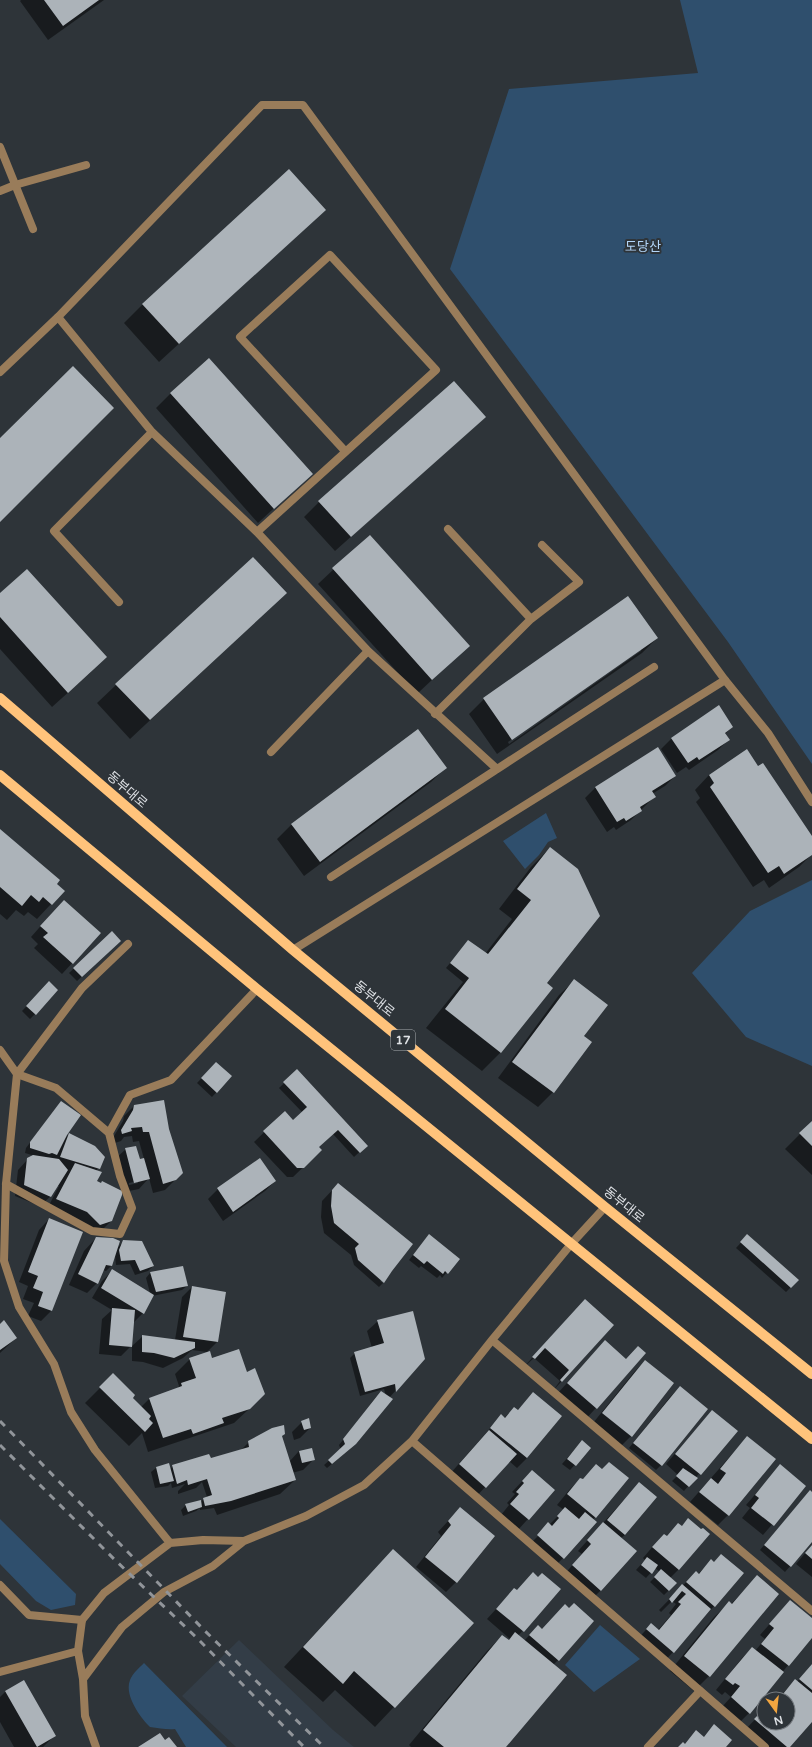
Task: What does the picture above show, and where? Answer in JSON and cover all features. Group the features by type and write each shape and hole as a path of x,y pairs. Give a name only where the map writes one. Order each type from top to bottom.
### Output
{"main road":[{"name":"동부대로","path":"0,698 293,950 605,1207 812,1374"},
{"path":"0,775 257,989 812,1439"}],"street":[{"path":"2,368 58,317 262,105 303,106 725,680 768,733 812,802"},
{"path":"0,147 33,229"},
{"path":"0,191 15,185 86,165"},
{"path":"257,532 436,370 330,255 240,337 345,452"},
{"path":"58,317 152,432 257,532 368,651 435,714 497,769"},
{"path":"119,602 54,531 152,432"},
{"path":"448,529 531,620"},
{"path":"435,714 531,620 579,582 542,545"},
{"path":"271,752 368,651"},
{"path":"331,877 654,667"},
{"path":"293,950 725,680"},
{"path":"128,944 82,988 17,1074 6,1184 4,1262 19,1308 54,1364 71,1412 95,1450 170,1543"},
{"path":"109,1133 130,1095 172,1080 257,989"},
{"path":"0,1050 17,1074 56,1088 109,1133 120,1176 132,1208 120,1234 92,1231 6,1184"},
{"path":"83,1679 122,1627 164,1592 214,1566 244,1541 306,1516 364,1485 412,1441 492,1340 572,1243 605,1207"},
{"path":"492,1340 812,1611"},
{"path":"412,1441 764,1747"},
{"path":"96,1747 85,1716 83,1679 78,1651 82,1620 104,1593 170,1543 203,1540 244,1541"},
{"path":"0,1585 29,1615 82,1620"},
{"path":"0,1672 78,1651"},
{"path":"648,1747 700,1691"}],"shaded area":[{"path":"239,1640 333,1730 354,1747 236,1747 182,1696"}],"green space":[{"name":"도당산","path":"680,0 812,0 812,764 728,642 450,269 509,89 698,73"},
{"path":"546,813 557,838 548,842 539,855 525,869 503,841"},
{"path":"812,880 812,1066 746,1037 692,973 750,911"},
{"path":"0,1519 76,1594 75,1605 51,1610 36,1601 0,1564"},
{"path":"600,1625 640,1659 594,1692 565,1665"},
{"path":"144,1663 227,1747 186,1747 175,1729 150,1727 138,1712 129,1692 131,1677"}],"building":[{"path":"44,0 99,0 63,26"},
{"path":"289,169 326,210 179,344 142,304"},
{"path":"209,358 313,474 274,509 170,393"},
{"path":"73,366 114,408 0,522 0,438"},
{"path":"454,381 486,417 351,537 318,501"},
{"path":"370,535 470,646 432,680 332,568"},
{"path":"253,557 287,593 150,720 115,684"},
{"path":"27,569 107,657 68,693 0,617 0,593"},
{"path":"628,596 658,638 512,740 483,698"},
{"path":"719,705 733,727 725,733 730,740 699,760 697,757 688,763 671,738"},
{"path":"418,729 447,768 320,862 291,824"},
{"path":"658,747 676,776 652,791 656,797 640,807 642,811 626,821 624,818 617,822 595,787"},
{"path":"747,749 758,766 763,763 812,836 812,855 784,874 779,866 768,873 710,787 714,783 709,775"},
{"path":"0,829 60,880 57,884 65,891 52,905 43,897 39,902 31,895 22,906 0,887"},
{"path":"550,847 578,869 600,916 547,983 553,988 501,1053 445,1009 469,978 450,963 468,940 488,954 531,900 517,889"},
{"path":"64,900 101,933 73,964 43,937 48,933 40,926"},
{"path":"112,931 121,941 82,977 73,968"},
{"path":"574,979 608,1005 584,1036 592,1042 554,1093 512,1062"},
{"path":"49,981 58,990 36,1015 26,1006"},
{"path":"216,1062 232,1076 217,1093 201,1078"},
{"path":"297,1069 368,1146 360,1153 338,1130 319,1147 322,1150 304,1168 297,1168 263,1131 285,1111 293,1120 307,1107 283,1082"},
{"path":"164,1100 169,1129 183,1173 176,1180 163,1184 149,1132 143,1132 142,1127 131,1128 132,1131 122,1134 121,1130 133,1110 134,1105"},
{"path":"61,1101 81,1115 67,1135 57,1155 30,1148 30,1142"},
{"path":"812,1121 812,1146 799,1133"},
{"path":"69,1133 95,1146 105,1157 100,1169 60,1157"},
{"path":"136,1146 140,1159 144,1158 150,1179 134,1183 125,1148"},
{"path":"33,1155 59,1159 68,1170 51,1197 24,1185 27,1158"},
{"path":"260,1158 276,1181 233,1212 217,1188"},
{"path":"75,1163 102,1172 97,1181 101,1183 102,1181 122,1191 122,1195 112,1221 100,1225 87,1212 56,1199"},
{"path":"338,1183 413,1244 384,1283 358,1260 355,1248 359,1244 334,1223 331,1206 332,1190"},
{"path":"49,1218 83,1232 52,1311 38,1306 43,1292 33,1288 38,1276 28,1272"},
{"path":"429,1234 460,1259 448,1274 445,1271 443,1274 427,1261 424,1264 413,1255"},
{"path":"747,1234 799,1280 791,1288 740,1242"},
{"path":"96,1237 113,1238 120,1241 112,1266 106,1265 98,1284 78,1274"},
{"path":"123,1240 142,1241 154,1266 140,1271 135,1260 121,1261 119,1250"},
{"path":"183,1266 188,1286 156,1292 150,1272"},
{"path":"112,1269 154,1295 144,1314 101,1288"},
{"path":"192,1286 226,1292 218,1342 183,1337"},
{"path":"585,1299 614,1325 562,1382 560,1380 569,1370 545,1348 535,1359 532,1357"},
{"path":"112,1308 135,1310 132,1347 109,1345"},
{"path":"413,1311 425,1359 396,1392 395,1384 365,1392 354,1352 384,1343 377,1320"},
{"path":"4,1320 17,1338 0,1350 0,1324"},
{"path":"142,1335 195,1342 195,1348 174,1358 154,1353 142,1352"},
{"path":"605,1340 626,1359 638,1346 646,1353 597,1409 567,1383"},
{"path":"239,1349 247,1372 255,1368 265,1394 250,1409 222,1418 224,1423 193,1434 191,1429 163,1438 149,1398 182,1386 181,1383 196,1378 189,1358 210,1351 212,1358"},
{"path":"645,1360 674,1383 632,1437 602,1413"},
{"path":"113,1373 135,1395 133,1398 151,1416 149,1419 153,1423 145,1432 99,1387"},
{"path":"680,1386 708,1409 662,1466 633,1443"},
{"path":"381,1391 393,1399 356,1444 332,1464 328,1460 345,1444 343,1439"},
{"path":"533,1392 562,1416 527,1458 490,1428 501,1414 505,1418 514,1407 518,1410"},
{"path":"712,1410 738,1431 701,1475 675,1454"},
{"path":"309,1418 311,1428 304,1430 301,1421"},
{"path":"284,1425 285,1434 282,1436 296,1480 231,1501 205,1506 203,1498 212,1495 207,1479 188,1485 187,1480 177,1484 172,1465 209,1454 211,1458 249,1447 248,1441 272,1428"},
{"path":"489,1430 517,1454 486,1488 459,1464"},
{"path":"747,1436 776,1459 729,1516 699,1492 711,1478 718,1484 726,1473 720,1469"},
{"path":"582,1440 591,1448 576,1466 567,1459"},
{"path":"312,1448 315,1460 302,1463 299,1451"},
{"path":"609,1462 629,1478 596,1518 567,1494 580,1478 583,1479 596,1464 602,1469"},
{"path":"169,1463 174,1481 160,1484 156,1467"},
{"path":"780,1464 806,1486 774,1526 751,1508 759,1498 755,1495"},
{"path":"683,1468 698,1478 689,1487 676,1476"},
{"path":"532,1470 555,1490 529,1520 510,1504 519,1494 516,1492 524,1483 522,1481"},
{"path":"639,1482 657,1497 625,1535 607,1520"},
{"path":"810,1490 812,1492 812,1542 791,1567 764,1545"},
{"path":"201,1500 202,1507 188,1512 185,1504"},
{"path":"460,1507 495,1536 457,1583 425,1557 451,1525 448,1521"},
{"path":"565,1507 579,1519 585,1512 597,1522 564,1559 537,1535 548,1522 552,1526 559,1518 557,1516"},
{"path":"688,1518 701,1529 703,1528 710,1534 679,1570 652,1547 664,1534 667,1536 678,1523 682,1526"},
{"path":"603,1522 637,1551 601,1591 572,1565 591,1544 587,1540"},
{"path":"812,1545 812,1559 805,1553"},
{"path":"393,1549 474,1623 395,1708 354,1671 343,1684 303,1647"},
{"path":"721,1554 744,1573 715,1607 686,1582 696,1571 699,1574 711,1559 714,1562"},
{"path":"647,1557 658,1565 652,1574 641,1565"},
{"path":"661,1569 677,1583 669,1591 654,1577"},
{"path":"533,1572 538,1577 542,1573 561,1589 524,1632 496,1609 514,1588 517,1590"},
{"path":"757,1575 779,1594 710,1677 684,1656 729,1601 732,1604"},
{"path":"682,1584 711,1609 674,1653 646,1629 651,1623 659,1630 681,1604 678,1602 686,1594 682,1591 672,1603 669,1599"},
{"path":"790,1600 812,1618 812,1638 789,1666 761,1644 774,1628 769,1624"},
{"path":"574,1603 594,1621 559,1661 529,1635 538,1625 542,1629 565,1604 569,1608"},
{"path":"515,1632 567,1675 506,1747 444,1747 423,1730 502,1635 509,1640"},
{"path":"752,1647 784,1672 769,1691 756,1691 756,1707 750,1714 731,1697 740,1686 735,1683 733,1685 725,1679"},
{"path":"812,1664 812,1690 799,1679"},
{"path":"795,1679 812,1693 812,1722 790,1747 787,1747 768,1731 796,1731 796,1691 785,1691"},
{"path":"24,1680 56,1736 37,1747 5,1691"},
{"path":"714,1724 732,1740 726,1747 678,1747 683,1742 685,1744 696,1730 704,1737"},
{"path":"160,1733 165,1740 169,1737 177,1747 138,1747"}],"railway":[{"path":"0,1421 204,1630 324,1747"},
{"path":"0,1445 114,1559 198,1639 304,1747"}]}
